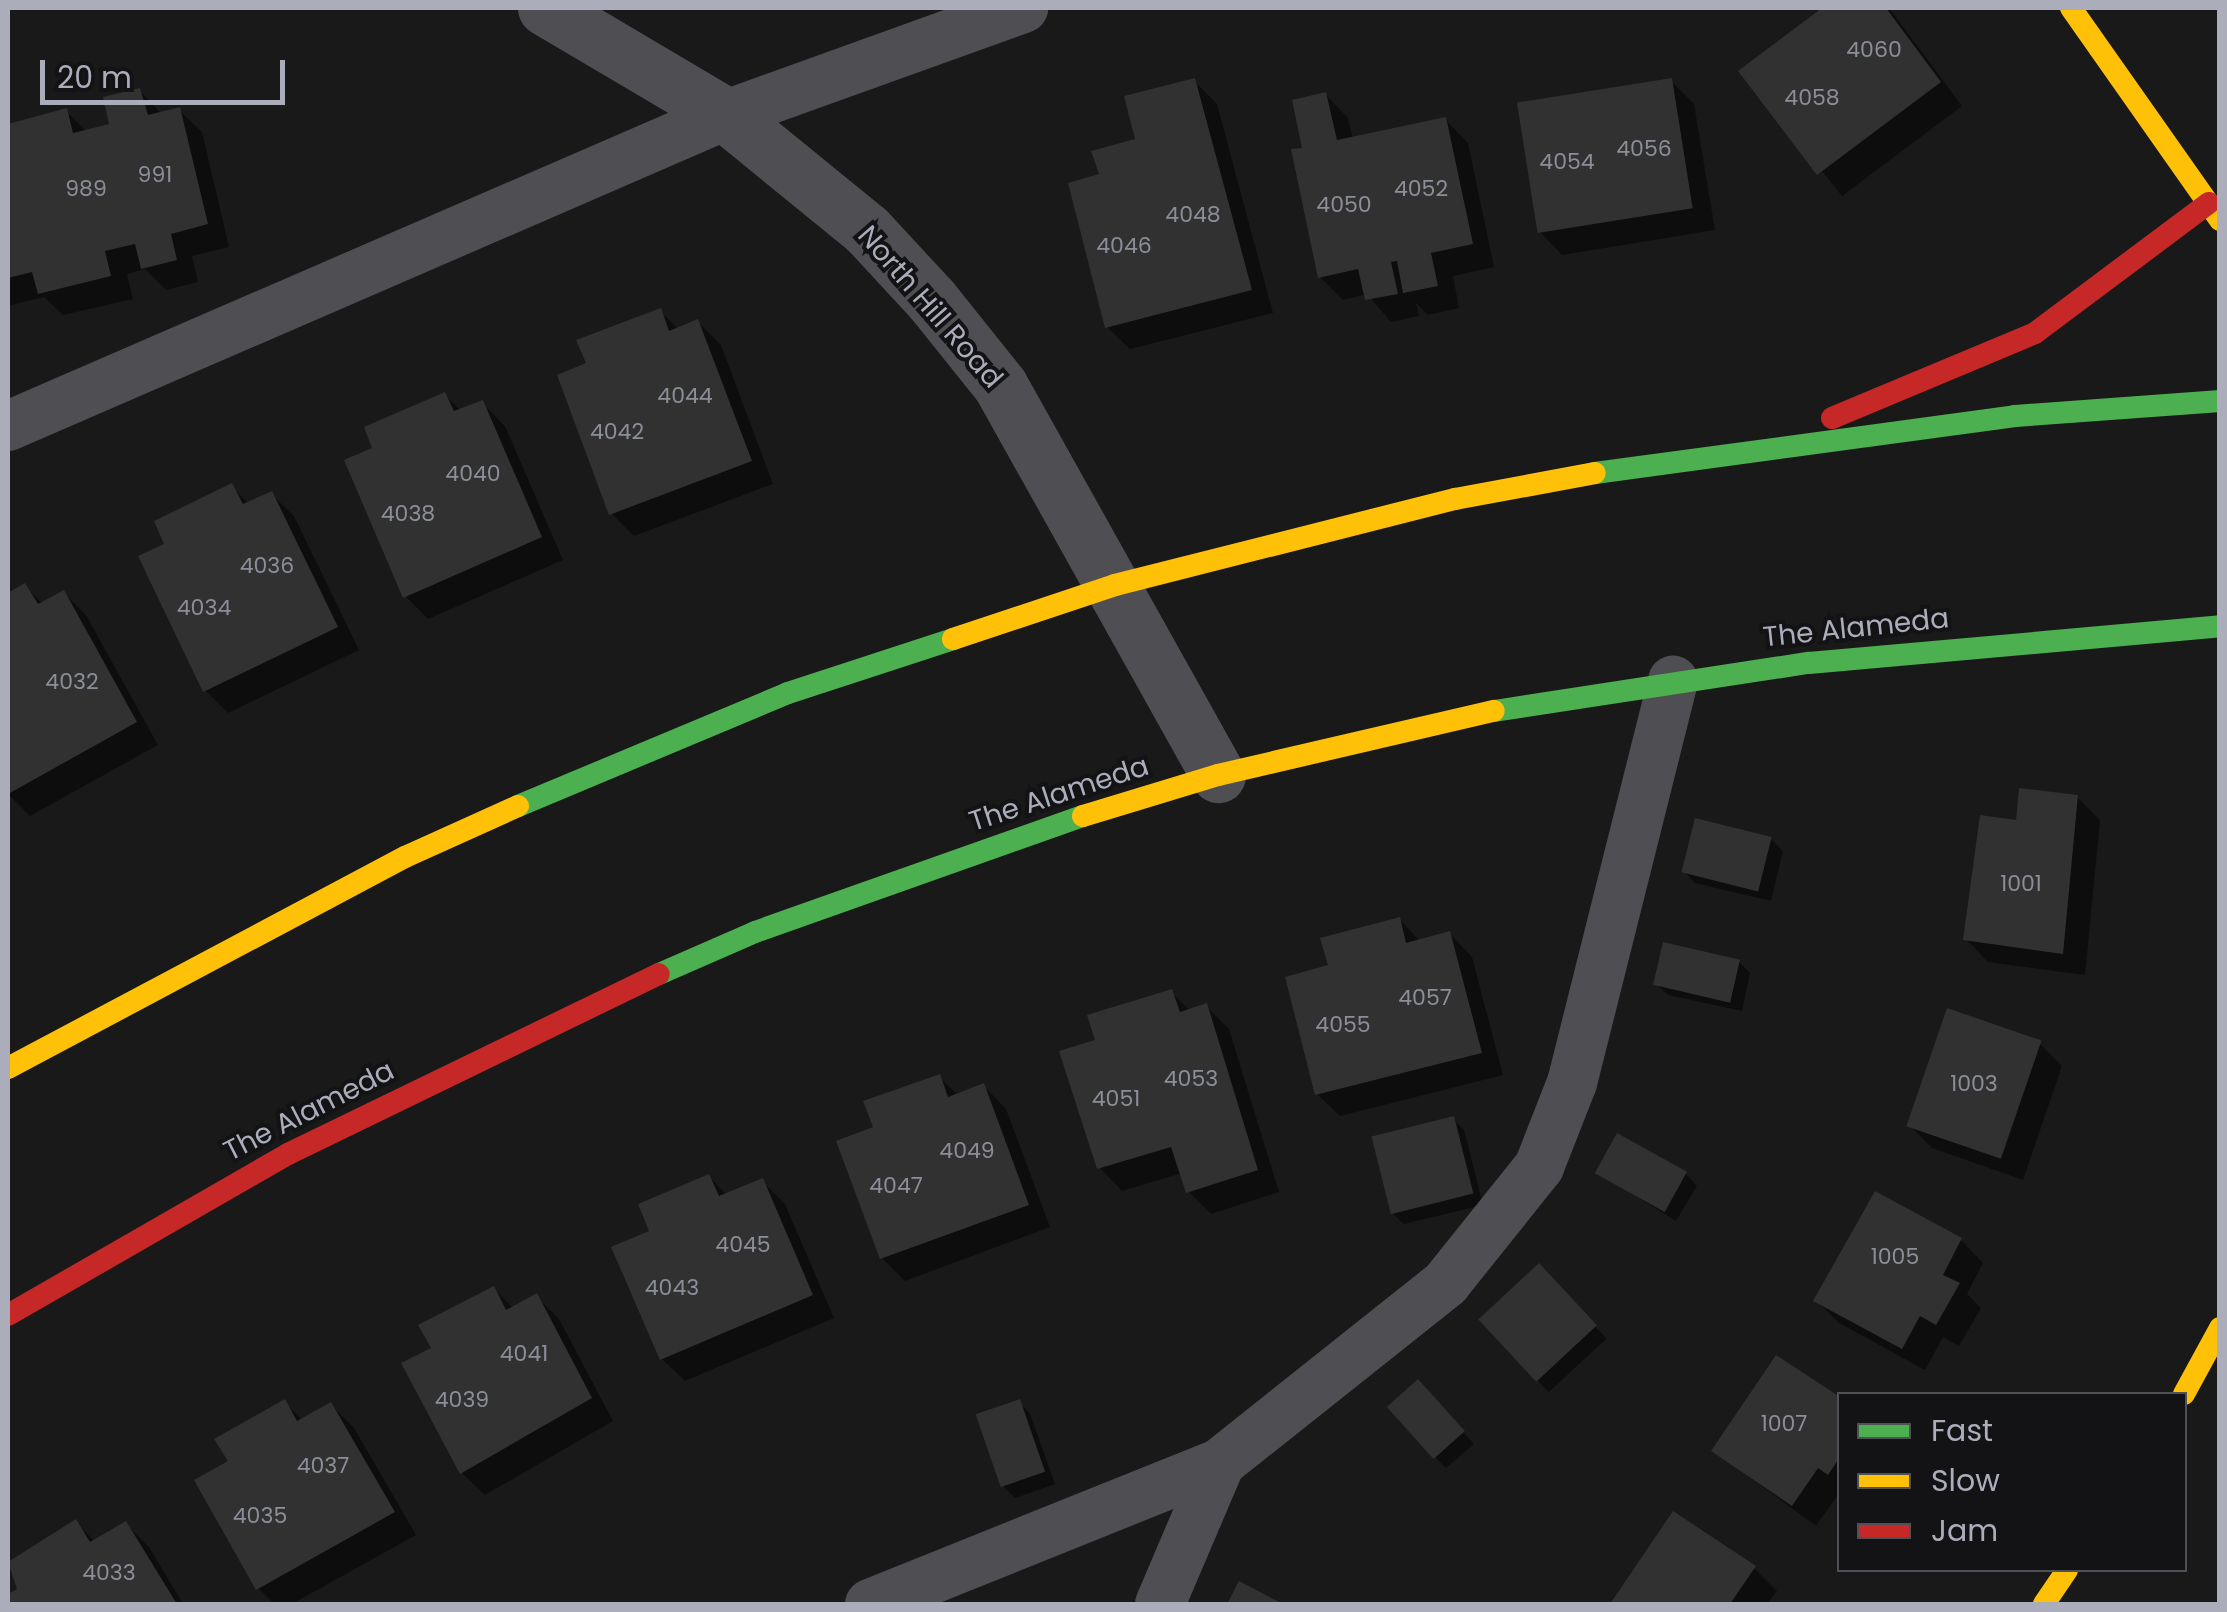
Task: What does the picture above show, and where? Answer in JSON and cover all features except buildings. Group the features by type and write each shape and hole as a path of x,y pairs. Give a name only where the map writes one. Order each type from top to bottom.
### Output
{"main road":[{"path":"1754,448 2035,332 2216,207 2071,8"},
{"path":"8,1068 404,857 609,764 788,693 1115,585 1455,498 1754,448 2015,416 2220,401"},
{"name":"The Alameda","path":"8,1314 288,1154 686,962 904,876 1218,775 1405,728 1673,680 2220,626"},
{"path":"2185,1392 2220,1328"},
{"path":"2044,1604 2066,1572"}],"street":[{"name":"North Hill Road","path":"546,8 726,115 868,230 931,299 1000,385 1218,775"}],"lane":[{"path":"8,426 726,115 1023,8"},
{"path":"870,1604 1220,1463 1446,1283 1539,1167 1572,1083 1673,680"},
{"path":"1160,1604 1220,1463"}],"traffic: fast":[{"path":"1595,473 2015,416 2220,401"},
{"path":"1494,711 1809,663 2220,626"},
{"path":"518,806 788,693 953,639"},
{"path":"659,974 755,932 1083,816"}],"traffic: slow":[{"path":"2071,8 2220,220"},
{"path":"953,639 1115,585 1455,499 1595,473"},
{"path":"1083,816 1218,775 1494,711"},
{"path":"8,1068 405,857 518,806"},
{"path":"2185,1392 2220,1328"},
{"path":"2044,1604 2066,1572"}],"traffic: jam":[{"path":"1832,418 2035,333 2209,203"},
{"path":"8,1315 288,1154 659,974"}]}
